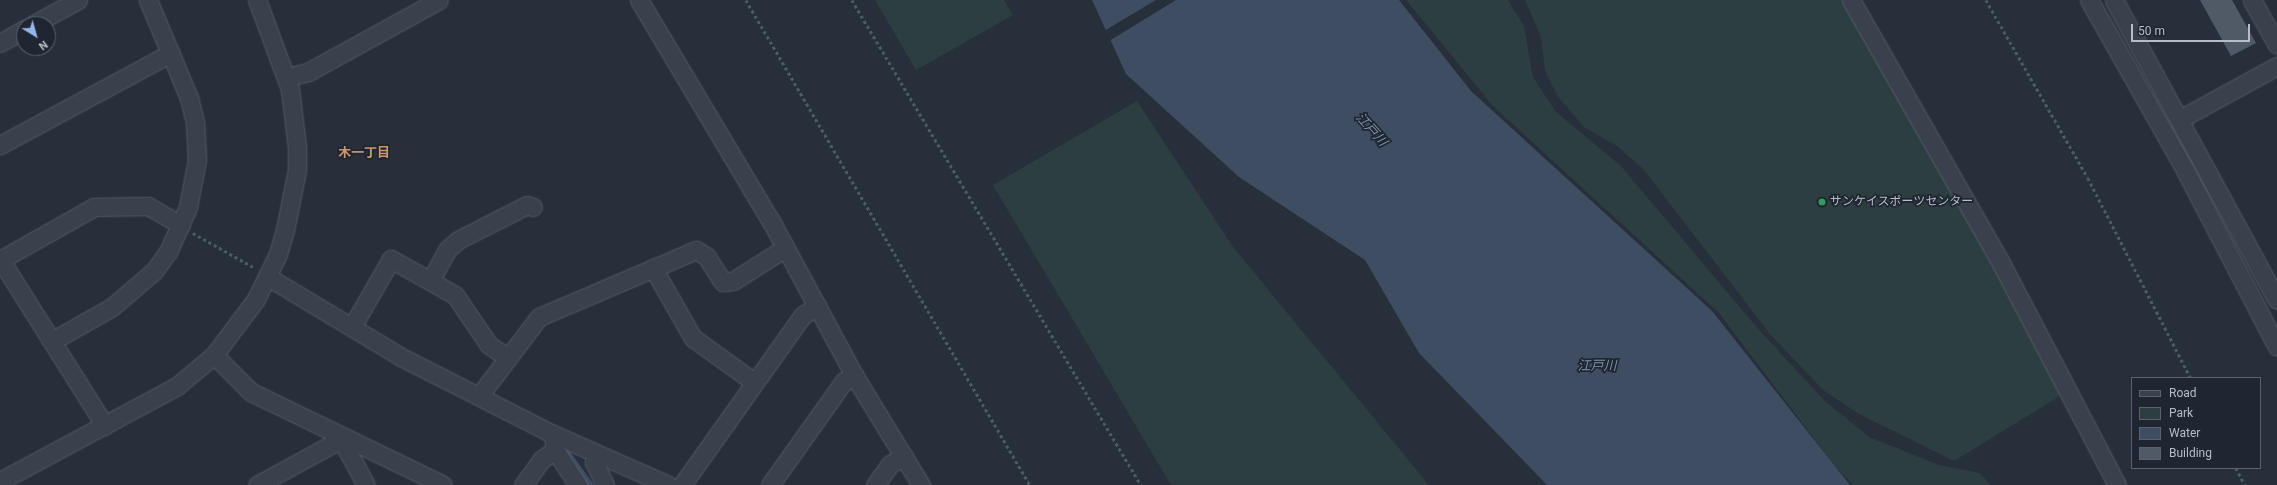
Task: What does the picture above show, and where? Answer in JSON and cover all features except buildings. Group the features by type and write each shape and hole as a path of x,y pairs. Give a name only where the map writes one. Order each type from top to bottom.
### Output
{"street":[{"path":"49,16 78,0"},
{"path":"52,340 112,307 137,288 168,252 181,225 194,184 197,140 189,98 148,0"},
{"path":"10,480 176,386 214,355 244,318 261,273 282,242 297,170 295,116 287,77 257,0"},
{"path":"287,77 308,72 439,0"},
{"path":"639,0 786,248 855,377 921,485"},
{"path":"1851,0 2002,265 2117,485"},
{"path":"2089,0 2185,170 2277,347"},
{"path":"2114,0 2277,300"},
{"path":"2252,0 2277,45"},
{"path":"0,43 16,34"},
{"path":"0,145 171,53"},
{"path":"2180,119 2277,66"},
{"path":"430,281 448,249 458,240 527,205 532,207"},
{"path":"105,426 0,259 94,207 148,206 181,225"},
{"path":"479,396 539,317 696,250 706,256 723,282 733,281 786,248"},
{"path":"352,327 391,259 455,295 489,345 508,358"},
{"path":"654,268 693,338 754,382"},
{"path":"261,273 352,327 479,396 554,442 598,455 668,485"},
{"path":"682,485 803,315 818,306"},
{"path":"214,355 251,392 343,438 443,485"},
{"path":"770,485 844,381 855,377"},
{"path":"257,485 343,438"},
{"path":"343,438 366,485"},
{"path":"524,485 554,442"},
{"path":"554,442 578,485"},
{"path":"598,455 594,462 605,485"},
{"path":"875,485 890,464 904,457"}],"path":[{"path":"746,0 1030,485"},
{"path":"852,0 1141,485"},
{"path":"1986,0 2088,178 2190,377"},
{"path":"181,225 261,273"},
{"path":"2237,469 2245,485"}],"green space":[{"path":"875,0 1004,0 1013,15 916,70"},
{"path":"1406,0 1508,0 1524,26 1533,77 1556,112 1620,165 1760,331 1825,401 1869,437 1939,465 1980,473 1990,485 1853,485 1834,465 1719,313 1493,106"},
{"name":"サンケイスポーツセンター","path":"1525,0 1860,0 1994,233 2075,387 1954,461 1859,414 1823,390 1770,334 1644,170 1617,146 1584,127 1558,97 1545,71 1541,37"},
{"path":"1137,101 1233,247 1429,485 1171,485 993,185"}],"water":[{"name":"江戸川","path":"1092,0 1399,0 1471,91 1712,311 1850,485 1547,485 1419,353 1365,260 1239,177 1126,74"}],"pier":[{"path":"1156,0 1176,0 1109,41 1104,31"}],"waterway":[{"path":"565,449 591,485"}],"place":[{"name":"サンケイスポーツセンター","path":"1822,202"}],"district":[{"name":"木一丁目","path":"364,153"}]}
